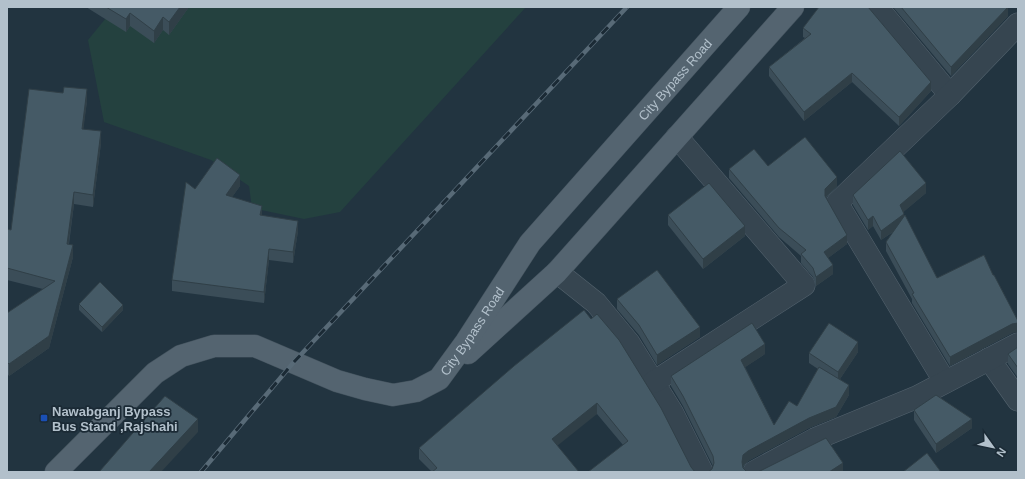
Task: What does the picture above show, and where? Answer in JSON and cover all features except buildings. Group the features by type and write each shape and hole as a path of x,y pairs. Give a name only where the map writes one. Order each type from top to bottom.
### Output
{"main road":[{"name":"City Bypass Road","path":"79,449 156,374 181,356 214,346 255,346 337,381 365,390 393,394 416,391 439,379 466,342 530,243 739,7"},
{"path":"439,379 557,272 793,7"},
{"path":"45,472 79,449"},
{"path":"56,472 79,449"}],"street":[{"path":"877,7 950,95"},
{"path":"945,382 837,203 950,95 1018,24"},
{"path":"654,382 804,285 677,137"},
{"path":"557,272 596,303 629,343 672,412 702,472"},
{"path":"754,472 815,439 917,396 1018,344"},
{"path":"989,359 1018,400"}],"green space":[{"path":"115,7 526,7 340,212 304,219 252,208 249,186 211,160 104,122 88,40"}],"railway":[{"path":"201,472 293,363 627,7"}],"place":[{"name":"Nawabganj Bypass Bus Stand ,Rajshahi","path":"44,418"}]}
